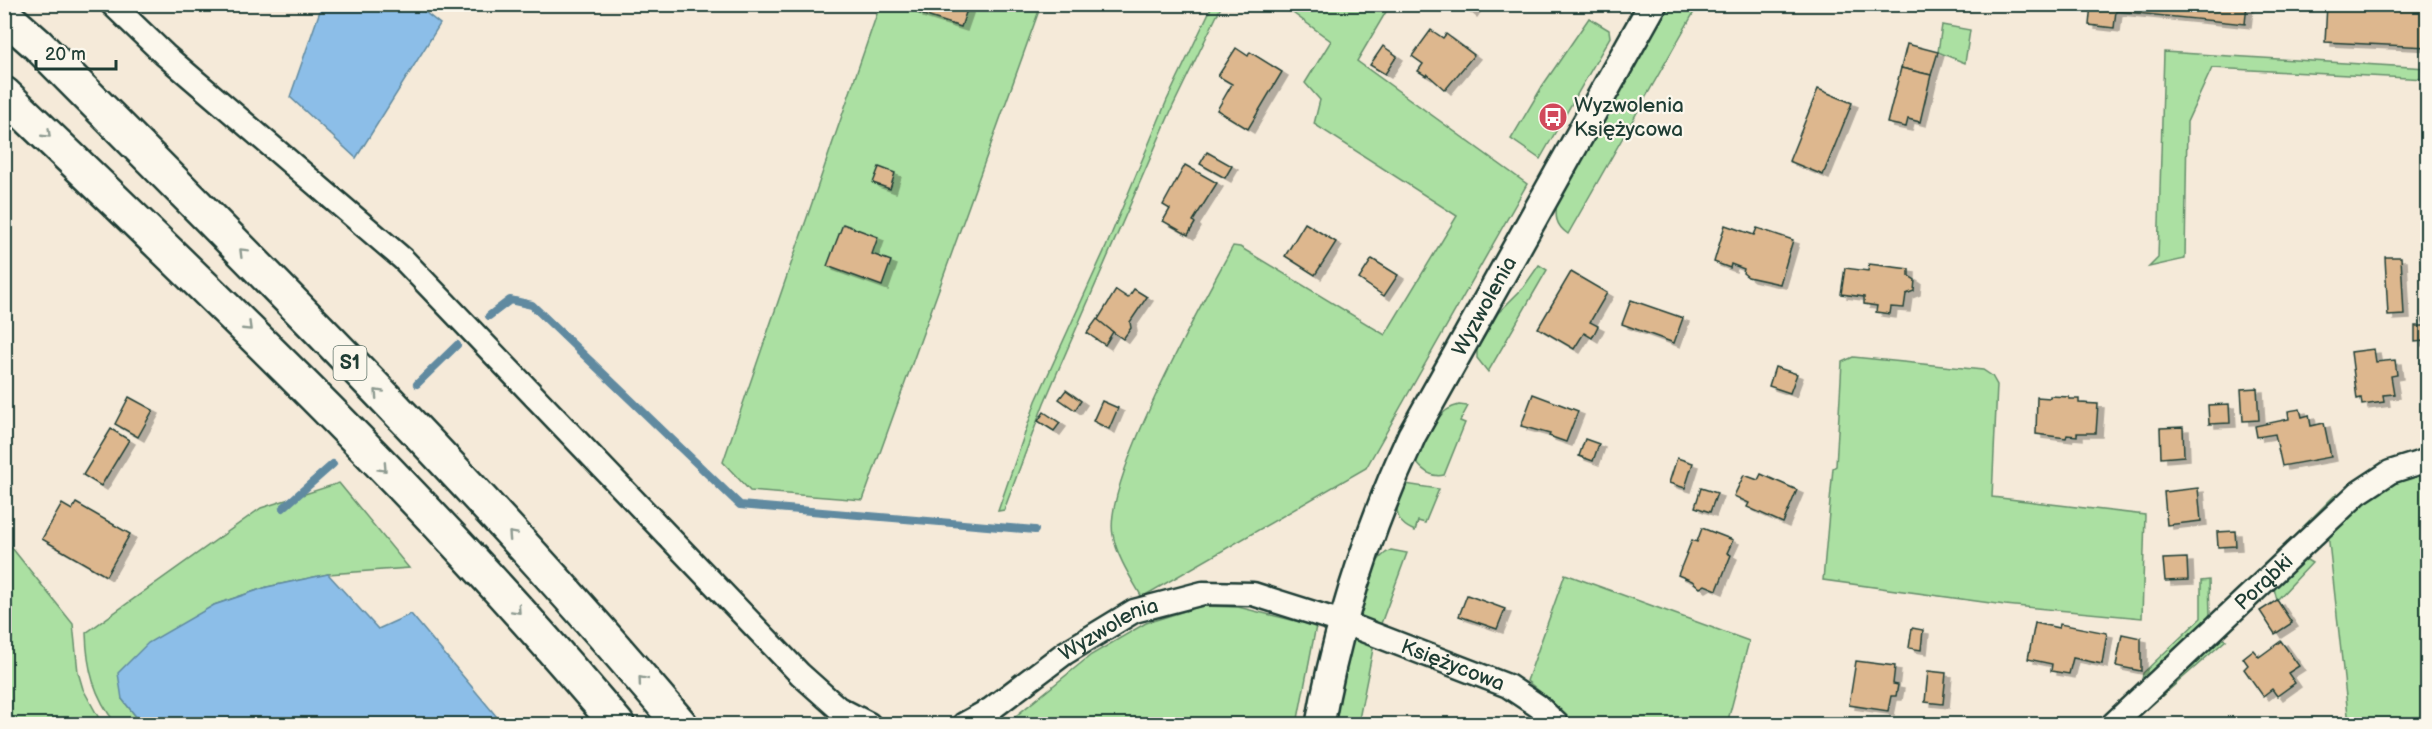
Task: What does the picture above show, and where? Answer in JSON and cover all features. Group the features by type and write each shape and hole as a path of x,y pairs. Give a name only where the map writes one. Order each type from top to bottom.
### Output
{"highway":[{"name":"S1","path":"4,15 38,45 313,324 588,616 680,724"},
{"name":"S1","path":"4,93 279,357 553,647 617,724"}],"street":[{"path":"112,4 165,55 403,258 800,674 838,708 869,724"},
{"name":"Wyzwolenia","path":"1320,724 1342,622 1384,498 1424,410 1653,4"},
{"name":"Porąbki","path":"2114,724 2358,493 2390,472 2427,460"},
{"name":"Wyzwolenia","path":"964,724 991,709 1065,653 1134,611 1203,592 1253,594 1342,622"},
{"name":"Księżycowa","path":"1342,622 1508,686 1538,706 1557,724"}],"green space":[{"path":"1213,4 1222,5 1173,106 1044,403 1004,510 998,511 1036,401 1106,247 1167,100"},
{"path":"880,5 1041,5 863,500 750,491 723,462"},
{"path":"1282,5 1390,5 1357,61 1527,184 1366,468 1142,597 1125,567 1113,535 1114,510 1123,475 1138,434 1179,347 1233,246 1240,247 1385,335 1457,216 1314,124 1320,100 1305,83 1331,41"},
{"path":"1668,5 1698,5 1568,234 1557,220 1557,201"},
{"path":"1589,18 1609,30 1610,37 1540,159 1511,139 1543,85"},
{"path":"1942,25 1970,30 1965,63 1938,52"},
{"path":"2164,52 2427,68 2427,79 2212,68 2187,122 2185,259 2149,267 2158,258"},
{"path":"1539,265 1547,270 1488,372 1477,358 1477,349 1498,313 1523,288"},
{"path":"1853,357 1983,370 1992,376 1997,385 1992,497 2145,515 2142,618 2005,605 1823,580 1833,468 1836,466 1842,362"},
{"path":"1459,405 1468,406 1460,421 1465,423 1444,475 1432,475 1416,462 1437,420 1450,408"},
{"path":"2427,470 2427,724 2349,724 2328,533 2384,484"},
{"path":"339,483 409,568 328,574 267,587 214,605 122,699 142,724 116,724 108,714 93,682 86,633 261,508"},
{"path":"1405,484 1439,489 1425,523 1418,521 1415,531 1407,527 1398,517 1399,498"},
{"path":"2337,493 2338,500 2267,565 2269,561"},
{"path":"8,543 73,624 78,672 83,689 102,724 5,724 4,547"},
{"path":"1391,550 1407,553 1379,629 1357,620 1372,570 1383,555"},
{"path":"2302,557 2312,563 2277,600 2273,585"},
{"path":"1565,574 1749,641 1727,724 1573,724 1549,699 1527,681"},
{"path":"2209,580 2210,614 2205,626 2142,681 2143,673 2201,618 2201,581"},
{"path":"1201,606 1238,607 1316,626 1297,724 1006,724 1091,655 1146,623"},
{"path":"1352,636 1375,639 1358,724 1333,724"},
{"path":"2217,637 2226,640 2130,724 2122,724"}],"water":[{"path":"322,5 416,5 440,24 356,158 290,97"},
{"path":"328,574 378,629 411,614 502,723 142,724 122,699 118,673 148,643 214,605 267,587"}],"building":[{"path":"919,4 969,4 961,27 917,13"},
{"path":"1460,4 1477,4 1471,13"},
{"path":"2091,4 2247,4 2245,24 2116,11 2114,28 2089,25"},
{"path":"2327,4 2428,9 2428,47 2325,42"},
{"path":"1431,30 1443,38 1446,34 1474,55 1445,90 1427,74 1426,76 1418,71 1423,64 1412,56"},
{"path":"1907,44 1938,52 1931,75 1901,68"},
{"path":"1383,46 1397,56 1385,74 1370,65"},
{"path":"1236,48 1248,56 1250,52 1282,72 1248,129 1217,110 1232,84 1218,76"},
{"path":"1901,68 1931,75 1920,122 1908,119 1906,127 1887,123"},
{"path":"1818,89 1852,103 1823,175 1789,161"},
{"path":"1207,152 1232,166 1225,178 1200,164"},
{"path":"1185,165 1217,183 1193,221 1195,223 1188,235 1163,221 1170,209 1163,205"},
{"path":"879,167 895,173 890,189 873,183"},
{"path":"1305,223 1336,242 1315,275 1285,256"},
{"path":"843,224 878,237 872,254 891,261 882,286 827,266"},
{"path":"1725,225 1754,235 1757,228 1793,240 1780,284 1748,277 1743,273 1744,269 1731,264 1730,268 1714,262"},
{"path":"2385,257 2401,257 2404,315 2388,316"},
{"path":"1372,259 1398,275 1384,296 1359,279"},
{"path":"1869,264 1909,269 1909,276 1915,280 1914,291 1906,294 1904,308 1891,307 1890,314 1876,312 1877,306 1864,304 1864,297 1841,294 1845,268 1868,271"},
{"path":"1571,272 1607,293 1590,322 1598,326 1592,338 1584,333 1574,349 1538,328"},
{"path":"1134,289 1147,297 1130,322 1131,328 1123,339 1097,321 1116,290 1128,298"},
{"path":"1631,300 1683,318 1674,343 1622,324"},
{"path":"2428,318 2428,360 2425,360 2424,341 2415,342 2415,326 2424,326 2423,319"},
{"path":"1097,319 1113,332 1105,345 1087,333"},
{"path":"2374,349 2376,362 2395,360 2397,375 2391,376 2394,394 2383,395 2384,402 2362,405 2361,398 2357,399 2351,352"},
{"path":"1775,367 1797,374 1790,393 1769,386"},
{"path":"2257,388 2259,420 2243,421 2241,389"},
{"path":"1066,390 1081,401 1075,410 1059,399"},
{"path":"1533,394 1578,411 1566,442 1549,436 1550,434 1521,426"},
{"path":"2050,396 2079,399 2079,403 2098,404 2096,433 2077,433 2077,436 2067,435 2066,438 2036,434 2037,397 2050,398"},
{"path":"129,397 153,410 138,437 115,424"},
{"path":"1102,401 1118,408 1109,429 1093,421"},
{"path":"2229,404 2230,423 2209,424 2208,405"},
{"path":"2300,409 2302,417 2309,415 2311,426 2324,423 2331,457 2282,466 2275,434 2257,437 2255,426 2289,419 2288,411"},
{"path":"1044,412 1060,423 1054,431 1038,421"},
{"path":"2183,427 2184,456 2161,458 2160,428"},
{"path":"111,429 129,440 101,486 83,475"},
{"path":"1585,439 1599,444 1593,461 1579,456"},
{"path":"1677,458 1693,463 1685,488 1669,483"},
{"path":"1761,474 1797,490 1783,523 1747,507 1749,503 1734,496 1744,475 1758,480"},
{"path":"1701,488 1717,493 1710,512 1695,507"},
{"path":"2198,488 2201,521 2167,525 2164,492"},
{"path":"76,503 130,534 106,576 42,539 62,504 72,510"},
{"path":"1702,528 1733,540 1727,553 1731,555 1717,590 1705,585 1700,588 1692,581 1678,575 1692,540 1697,542"},
{"path":"2235,531 2236,546 2218,547 2217,532"},
{"path":"2187,558 2188,580 2165,581 2163,559"},
{"path":"1467,595 1505,609 1497,629 1459,616"},
{"path":"2277,600 2292,623 2275,634 2260,611"},
{"path":"2035,623 2059,628 2060,624 2107,633 2102,664 2073,658 2069,674 2051,671 2052,664 2028,659"},
{"path":"1912,628 1923,630 1921,650 1909,648"},
{"path":"2122,634 2141,638 2141,671 2116,666"},
{"path":"2281,641 2299,666 2288,673 2295,683 2277,696 2272,689 2263,696 2244,669 2248,665 2243,658 2253,650 2259,657"},
{"path":"1856,661 1895,666 1893,684 1898,685 1896,696 1891,696 1888,711 1849,705"},
{"path":"1928,671 1946,673 1943,704 1925,702"}],"waterway":[{"path":"489,316 510,300 532,305 740,505 1035,530"},
{"path":"417,384 457,345"},
{"path":"283,508 333,464"}],"place":[{"name":"Wyzwolenia Księżycowa","path":"1553,117"}]}
